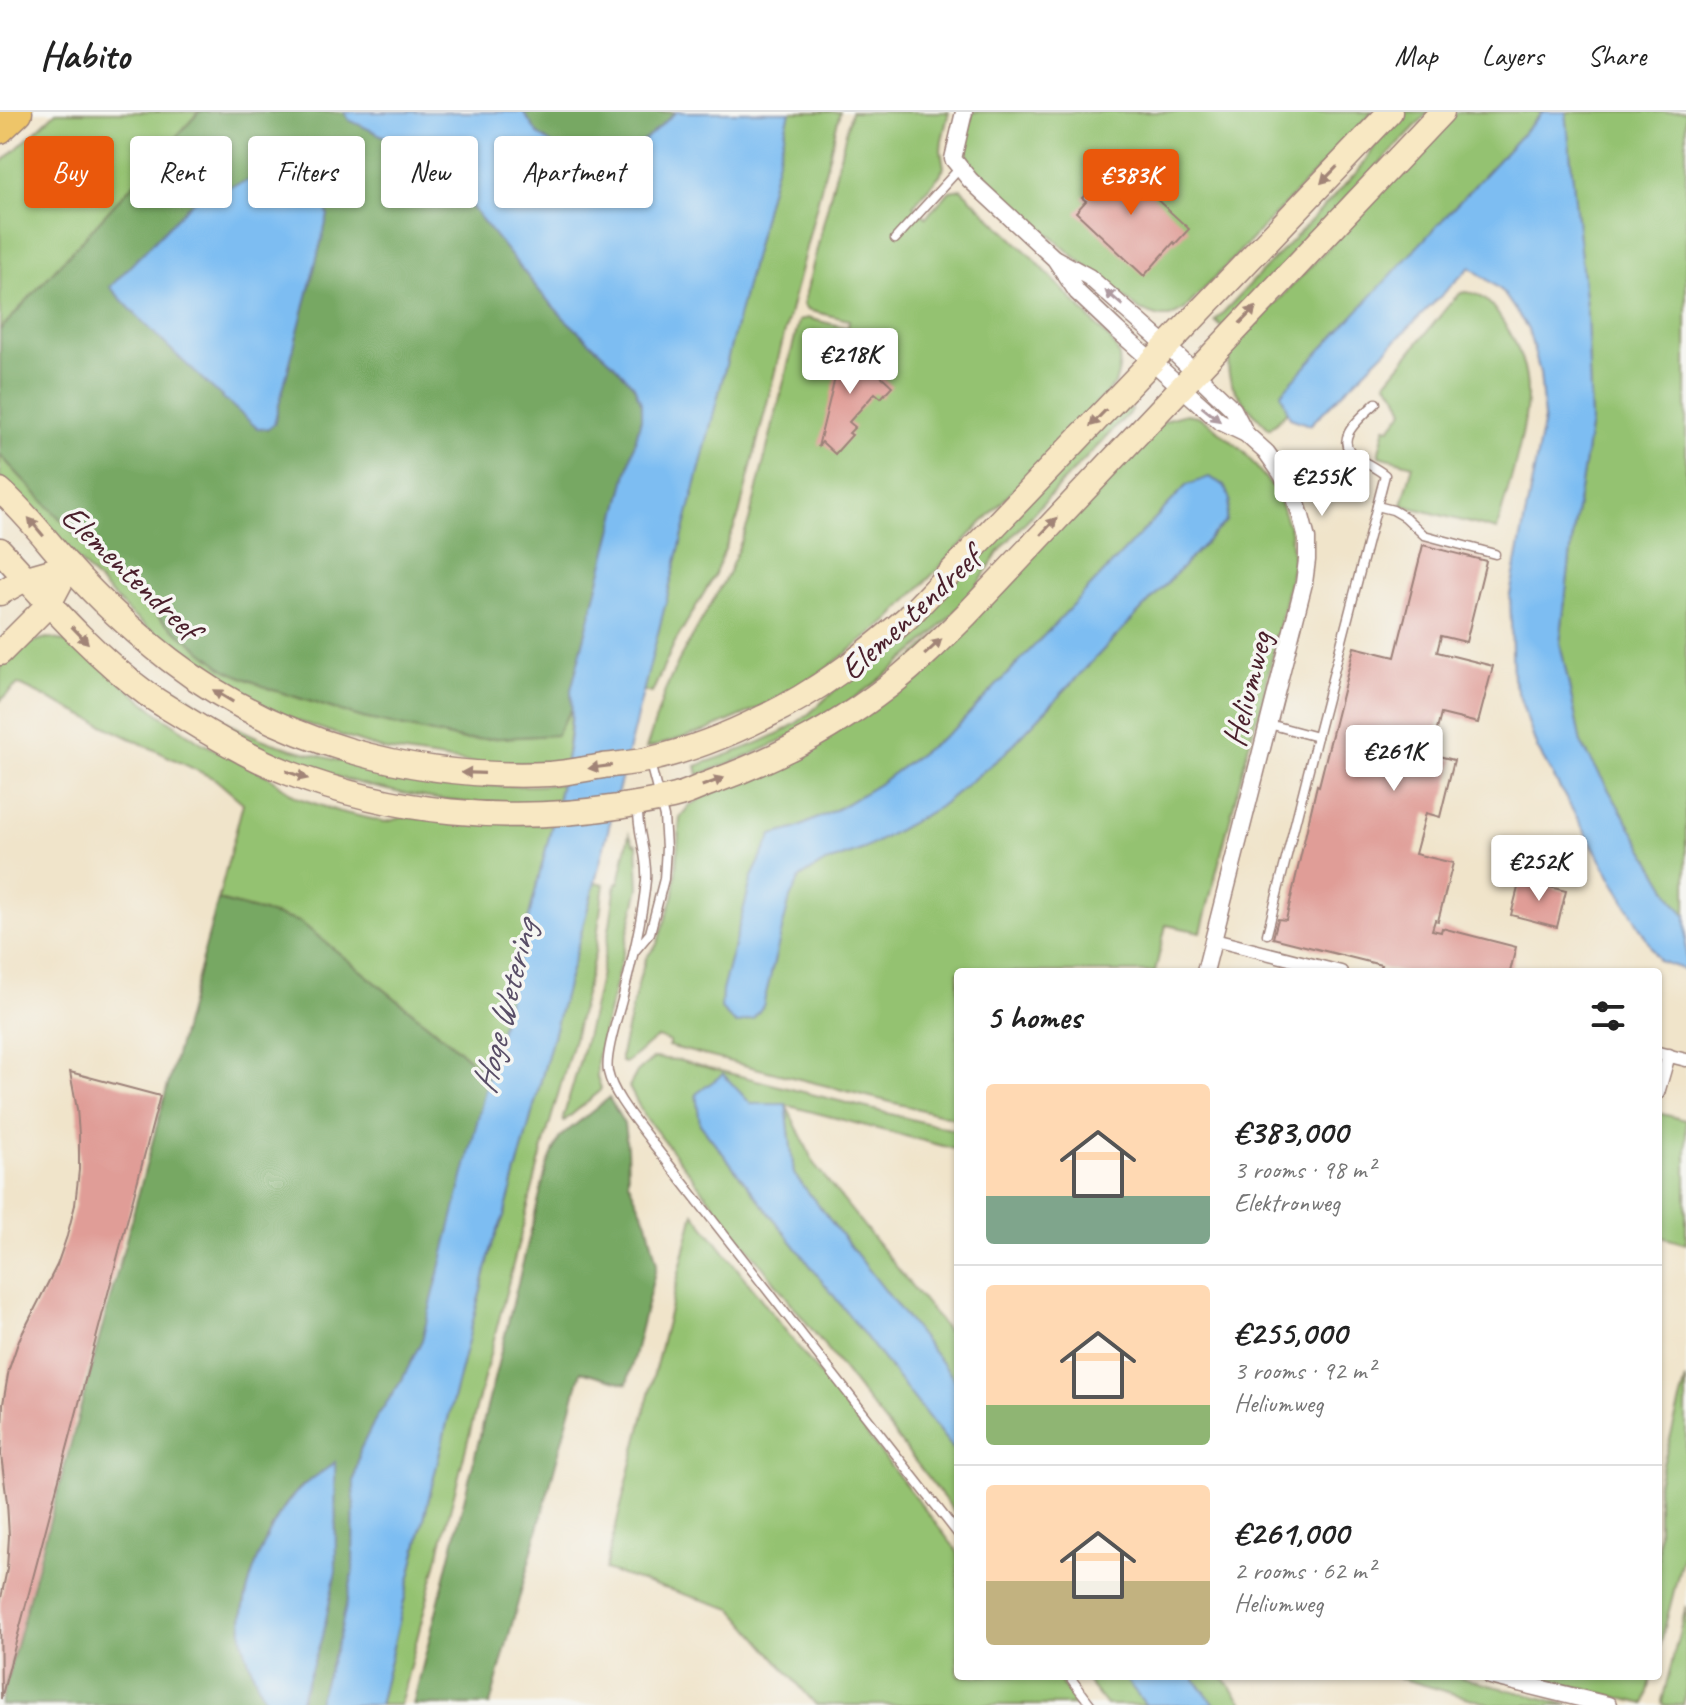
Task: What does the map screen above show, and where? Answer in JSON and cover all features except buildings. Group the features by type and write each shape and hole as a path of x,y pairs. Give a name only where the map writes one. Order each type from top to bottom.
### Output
{"highway":[{"path":"0,129 18,112"}],"main road":[{"name":"Elementendreef","path":"0,490 20,507 69,566 127,624 171,661 252,713 293,731 367,756 414,767 464,773 551,774 649,759 726,735 809,693 871,649 907,618 1390,112"},
{"name":"Elementendreef","path":"0,550 89,645 147,694 217,738 289,773 354,794 449,812 540,815 582,812 677,796 741,772 790,749 890,685 966,615 1442,112"},
{"path":"0,593 27,578 69,566"},
{"path":"0,653 49,604 69,566"}],"street":[{"path":"960,168 953,159 964,112"},
{"name":"Heliumweg","path":"960,168 1055,259 1089,277 1188,380 1233,409 1246,434 1267,453 1295,498 1307,539 1304,583 1206,968"},
{"path":"1214,940 1325,968"},
{"path":"1663,1054 1686,1060"},
{"path":"1506,1680 1608,1705"}],"lane":[{"path":"895,239 960,168"},
{"path":"1267,934 1385,475 1355,456 1346,441 1350,429 1376,403"},
{"path":"1377,506 1405,517 1424,535 1495,554"},
{"path":"1269,724 1317,737"},
{"path":"649,759 649,801 638,824 645,847 646,879 634,953 611,1044 607,1070 613,1086 650,1140 954,1529"},
{"path":"634,953 650,933 664,879 664,817 649,801"},
{"path":"1072,1680 1091,1705"}],"green space":[{"path":"56,112 199,112 177,136 130,136 130,188 114,205 114,136 30,136"},
{"path":"199,112 344,112 350,120 383,136 381,208 472,208 542,294 634,386 641,403 641,419 571,690 572,708 556,735 465,740 363,718 270,689 226,670 162,620 101,562 0,455 0,330 130,188 130,208 232,208 232,136 177,136","holes":["328,215 274,424 268,429"]},
{"path":"523,112 676,112 650,136 538,134"},
{"path":"790,112 840,112 739,515 714,576 674,644 652,693 643,691"},
{"path":"851,112 949,112 941,150 944,167 913,206 926,217 950,191 961,189 1034,259 1112,342 1120,362 1115,384 888,621 822,672 759,708 708,730 646,749 666,688 729,572 749,521 799,321 807,318 848,328 849,320 807,310 803,305"},
{"path":"973,112 1373,112 1184,310 1170,317 1160,317 1140,310 975,169 965,147"},
{"path":"1402,112 1429,112 1223,328 1215,321 1359,170"},
{"path":"1457,112 1543,112 1282,393 1288,411 1269,429 1231,383 1228,372 1233,348"},
{"path":"1566,112 1686,112 1686,916 1581,743 1560,643 1591,422 1587,317"},
{"path":"24,142 24,208 111,208 0,330 0,164"},
{"path":"1466,292 1484,298 1496,311 1517,348 1526,378 1523,430 1497,530 1402,505 1413,465 1379,456 1385,427 1390,428 1404,410 1397,394 1386,382 1453,300"},
{"path":"1125,403 1132,410 999,552 954,612 915,650 873,685 804,729 739,760 698,775 696,766 766,739 815,709"},
{"path":"1186,414 1197,416 1244,452 1275,490 1290,530 1293,565 1260,712 1201,932 1166,925 1156,968 954,968 954,1118 668,1046 670,1042 658,1037 625,1063 621,1062 640,976 646,958 657,944 674,894 680,818 688,807 707,795 825,741 1163,422","holes":["1187,485 1226,521 1003,755 939,807 864,849 822,864 800,878 790,898 772,835 795,829 841,807 879,784 958,726"]},
{"path":"0,455 101,562 162,620 226,670 270,689 363,718 465,740 555,735 572,708 566,762 478,764 384,750 277,714 197,668 129,613 0,479"},
{"path":"47,638 64,641 81,650 159,714 202,743 270,777 296,797 340,812 386,822 404,817 552,825 489,1077 300,922 218,900 243,803 215,779 18,684 0,701 0,666 21,648"},
{"path":"177,690 232,725 283,746 445,782 502,786 561,784 556,804 468,803 402,793 339,778 236,737 171,698"},
{"path":"629,834 637,844 639,888 597,1058 597,1077 601,1088 564,1121 595,1002 616,883 619,883"},
{"path":"595,882 604,884 595,953 400,1705 379,1705 493,1242 504,1216"},
{"path":"218,900 300,922 489,1077 422,1340 360,1450 354,1481 353,1573 339,1638 317,1705 299,1705 323,1634 336,1571 335,1463 304,1485 289,1501 268,1536 251,1578 242,1618 243,1643 267,1705 0,1705"},
{"path":"654,1058 677,1060 954,1130 954,1149 786,1104 700,1124 954,1450 954,1511 643,1114 629,1087 637,1072"},
{"path":"609,1098 624,1124 628,1181 647,1222 657,1264 627,1384 581,1371 490,1705 413,1705 547,1166 560,1137"},
{"path":"786,1105 815,1165 954,1339 954,1379 794,1174"},
{"path":"1662,1114 1686,1120 1686,1244 1662,1237"},
{"path":"694,1213 954,1547 954,1680 1058,1680 1078,1705 816,1705 733,1609 605,1570"},
{"path":"1686,1379 1686,1543 1662,1638 1662,1468"},
{"path":"1686,1606 1686,1695 1683,1705 1663,1705 1662,1701"},
{"path":"1086,1680 1126,1680 1146,1705 1106,1705"},
{"path":"1195,1680 1225,1680 1245,1705 1215,1705"},
{"path":"1407,1680 1470,1680 1569,1705 1493,1705"},
{"path":"1547,1680 1651,1680 1645,1704"}],"water":[{"path":"344,112 523,112 541,136 494,136 494,208 653,208 653,136 650,136 676,112 790,112 595,882 504,1216 493,1242 379,1705 317,1705 339,1638 353,1573 354,1481 360,1450 422,1340 552,825 569,741 571,690 641,419 641,403 634,386 542,294 472,208 478,208 478,136 383,136 349,120"},
{"path":"1543,112 1566,112 1587,317 1591,422 1560,643 1581,743 1686,916 1686,970 1659,961 1537,748 1513,678 1510,595 1544,419 1540,373 1528,329 1502,291 1470,267 1310,425 1290,418 1281,393"},
{"path":"248,181 248,208 325,208 328,215 274,424 268,429 257,428 219,394 110,287 186,208 232,208 232,186"},
{"path":"1209,477 1224,485 1230,500 1226,521 1003,755 939,807 864,849 822,864 800,878 790,898 763,1006 753,1019 736,1024 721,1009 722,991 752,877 772,835 795,829 841,807 879,784 958,726 1187,485"},
{"path":"723,1074 751,1104 786,1104 794,1174 954,1379 954,1450 700,1124 696,1094"},
{"path":"335,1462 336,1571 323,1634 299,1705 267,1705 243,1643 242,1618 251,1578 268,1536 289,1500"},
{"path":"1126,1680 1195,1680 1215,1705 1146,1705"}],"water label":[{"name":"Hoge Wetering","path":"504,1007"}]}
